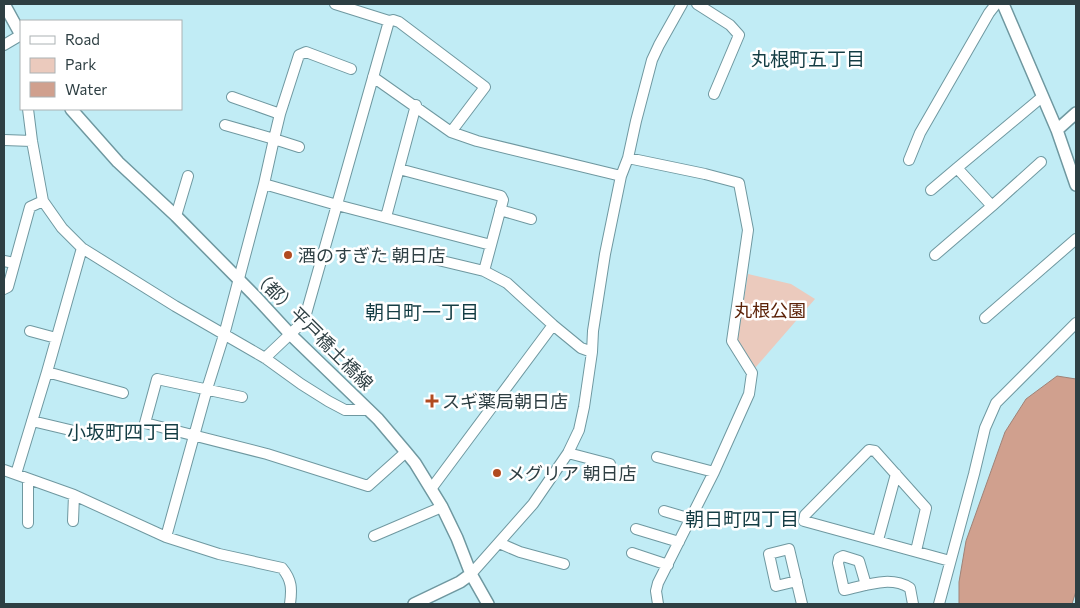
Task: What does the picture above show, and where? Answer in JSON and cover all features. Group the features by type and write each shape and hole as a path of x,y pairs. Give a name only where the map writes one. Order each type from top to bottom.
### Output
{"street":[{"path":"4,4 20,33"},
{"path":"335,4 358,8 389,21 399,22 485,86 451,132"},
{"path":"414,604 460,582 471,574 533,504 568,453 579,430 592,352 602,270 621,176 628,158 652,60 682,4"},
{"path":"697,4 730,25 739,35 714,94"},
{"path":"908,160 920,132 996,4"},
{"path":"1003,4 1057,130 1076,185"},
{"path":"265,358 304,321 389,21"},
{"path":"4,45 20,36"},
{"path":"166,537 224,335 264,184 280,114 299,55 306,52 351,68"},
{"path":"374,77 416,105 451,132 476,141 621,176"},
{"path":"232,97 280,114"},
{"path":"931,190 1042,97"},
{"path":"386,217 416,105"},
{"path":"28,110 43,200 62,228 82,248 265,358 301,384 345,410 369,410"},
{"name":"（都）平戸橋土橋線","path":"71,110 118,162 176,216 291,335 369,410 406,452 442,508 457,538 471,574 488,604"},
{"path":"1057,130 1076,113"},
{"path":"225,125 299,147"},
{"path":"4,140 32,141"},
{"path":"628,158 739,183 748,230 732,341 752,373 750,394 714,472 658,583 656,591 658,604"},
{"path":"935,256 1041,162"},
{"path":"957,168 992,206"},
{"path":"399,169 501,196 503,200 484,271"},
{"path":"176,216 188,176"},
{"path":"264,184 491,245"},
{"path":"4,289 8,286 9,262 30,207 43,200"},
{"path":"500,210 531,219"},
{"path":"985,318 1076,239"},
{"path":"16,474 82,248"},
{"path":"438,260 484,271 507,284 581,348 592,352"},
{"path":"939,604 985,428 996,403 1076,323"},
{"path":"431,489 553,325"},
{"path":"30,332 56,338"},
{"path":"47,372 123,393"},
{"path":"242,397 157,378 145,423 267,454 368,486 406,452"},
{"path":"32,420 91,436"},
{"path":"916,551 926,508 875,451 869,450 805,515 804,521 950,561"},
{"path":"568,453 610,464"},
{"path":"657,457 714,472"},
{"path":"4,470 74,495 166,537 219,554 282,568 289,576 292,585 290,604"},
{"path":"878,540 896,474"},
{"path":"28,478 28,523"},
{"path":"73,521 74,495"},
{"path":"374,536 442,508"},
{"path":"664,510 691,518"},
{"path":"636,529 679,542"},
{"path":"499,543 520,552 564,564"},
{"path":"632,553 668,565"},
{"path":"797,581 802,604"},
{"path":"866,585 888,581 903,584 910,588 913,604"}],"green space":[{"name":"丸根公園","path":"748,274 791,284 815,299 755,368 737,342"}],"water":[{"path":"1057,376 1076,379 1076,591 1072,604 959,604 959,582 966,541 1005,432 1026,399"}],"place":[{"name":"酒のすぎた 朝日店","path":"288,255"},
{"name":"スギ薬局朝日店","path":"432,401"},
{"name":"メグリア 朝日店","path":"497,473"}],"district":[{"name":"丸根町五丁目","path":"808,58"},
{"name":"朝日町一丁目","path":"422,311"},
{"name":"小坂町四丁目","path":"124,431"},
{"name":"朝日町四丁目","path":"742,518"}]}
